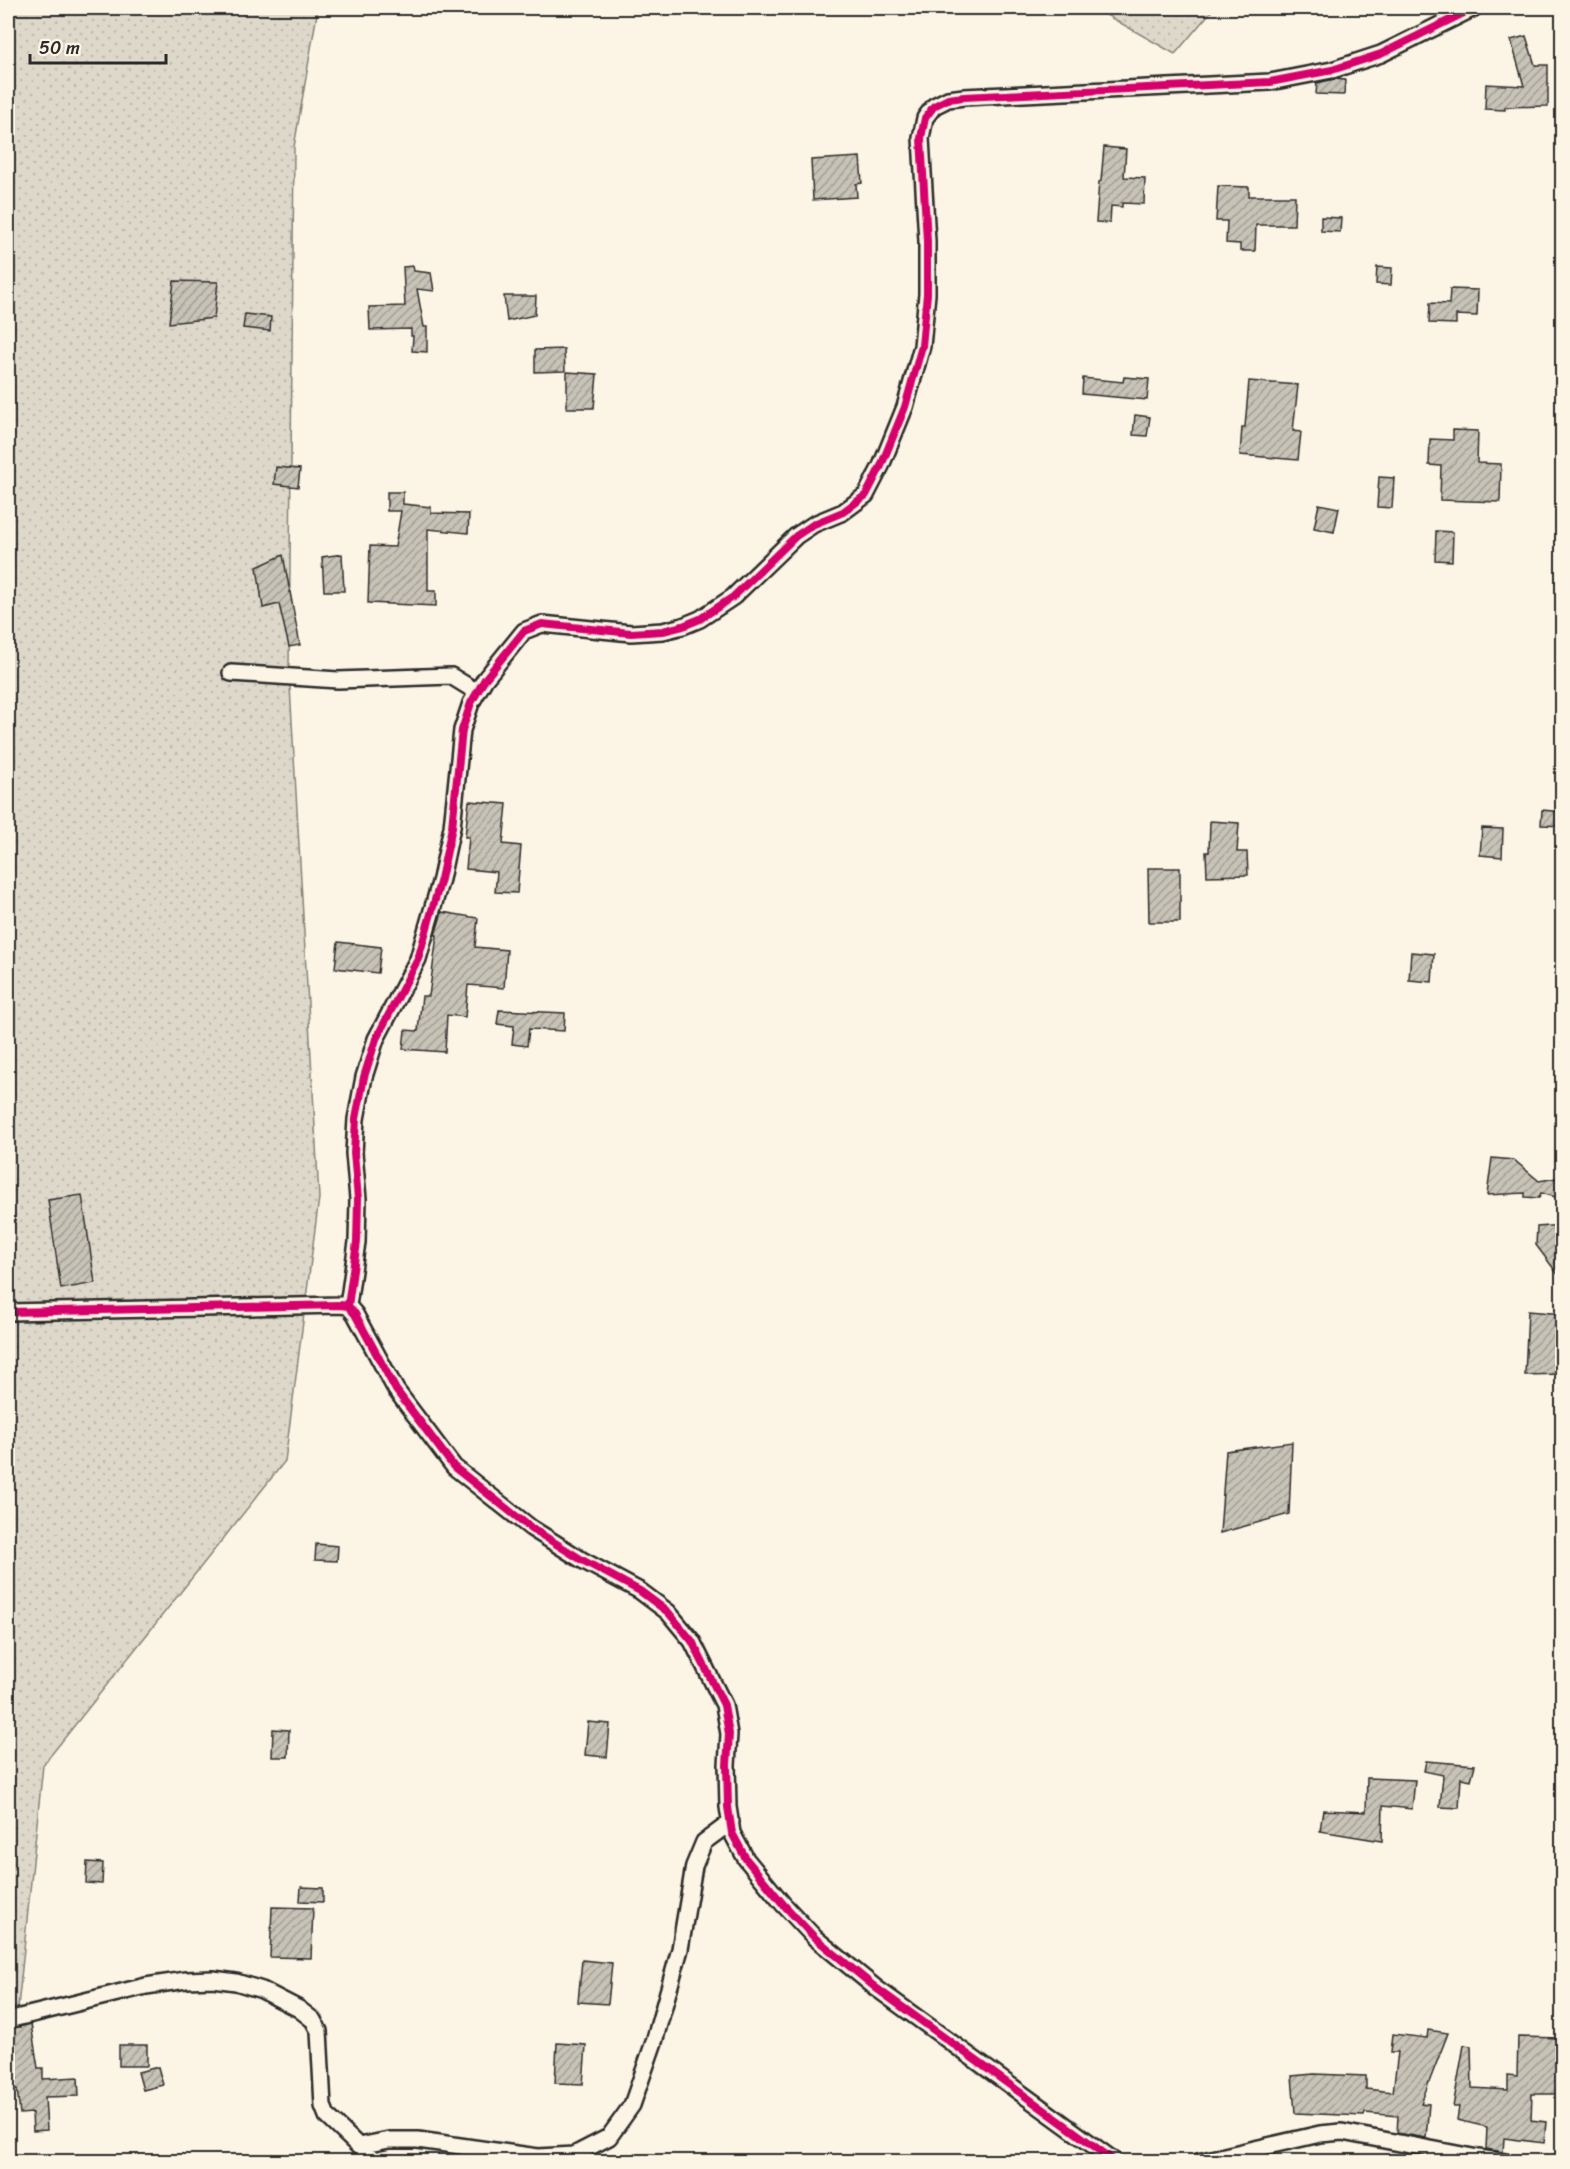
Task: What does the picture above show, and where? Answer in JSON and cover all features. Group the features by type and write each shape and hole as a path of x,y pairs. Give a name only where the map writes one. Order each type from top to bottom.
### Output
{"street":[{"path":"348,1306 357,1242 358,1199 354,1153 356,1119 364,1077 376,1039 418,959 441,879 452,827 462,730 471,703 484,679 524,632 542,624 631,633 663,631 683,626 700,619 733,597 796,536 814,524 843,513 866,495 881,466 905,407 922,346 927,294 927,241 921,138 925,118 933,106 948,99 964,97 1270,82 1332,70 1381,54 1474,8"},
{"path":"231,673 338,680 451,676 477,692"},
{"path":"8,1312 348,1306 356,1314 396,1390 454,1467 531,1528 582,1560 640,1591 668,1612 692,1641 724,1705 729,1734 727,1765 732,1833 746,1859 783,1904 815,1938 876,1988 1116,2162"},
{"path":"359,2146 389,2140 418,2140 538,2157 574,2155 609,2137 632,2105 654,2042 680,1949 694,1866 700,1850 704,1842 731,1822"},
{"path":"8,2020 146,1986 186,1980 213,1979 236,1982 262,1990 299,2008 313,2020 319,2031 323,2106 327,2116 375,2162"},
{"path":"1198,2162 1223,2159 1320,2134 1342,2132 1506,2162"}],"shaded area":[{"path":"8,8 318,8 294,147 289,669 319,1198 285,1461 43,1765 8,2104"},
{"path":"1094,8 1214,8 1175,54"}],"building":[{"path":"1526,36 1535,65 1548,65 1548,106 1505,107 1505,110 1485,109 1486,84 1524,86 1511,40"},
{"path":"1334,79 1345,80 1344,95 1316,94 1317,83"},
{"path":"1104,147 1126,149 1124,177 1145,178 1144,204 1122,203 1122,207 1111,206 1110,223 1096,222"},
{"path":"860,157 862,183 856,184 857,197 813,200 811,160"},
{"path":"1218,186 1249,187 1249,196 1295,196 1294,225 1256,225 1255,251 1240,251 1240,244 1226,243 1227,221 1216,221"},
{"path":"1321,217 1341,218 1340,232 1321,231"},
{"path":"413,266 414,271 431,273 434,291 417,289 424,327 427,327 427,352 412,351 411,329 370,330 369,307 405,306 403,267"},
{"path":"1377,267 1392,268 1391,285 1376,284"},
{"path":"174,281 218,282 214,318 169,323"},
{"path":"1450,289 1478,290 1477,316 1456,315 1456,324 1429,323 1430,303 1449,304"},
{"path":"504,296 536,296 535,315 507,321"},
{"path":"245,314 271,317 270,331 243,328"},
{"path":"564,349 565,371 535,372 535,350"},
{"path":"567,372 597,374 594,408 567,408"},
{"path":"1124,377 1149,379 1147,400 1082,394 1083,378 1123,382"},
{"path":"1249,381 1298,385 1293,431 1301,432 1298,460 1240,455"},
{"path":"1135,415 1150,417 1147,436 1133,435"},
{"path":"1453,430 1478,431 1477,463 1501,464 1500,502 1440,500 1441,466 1429,465 1430,439 1453,440"},
{"path":"276,467 300,469 298,487 274,484"},
{"path":"1379,477 1394,478 1392,508 1377,507"},
{"path":"387,492 403,492 403,504 431,507 431,513 469,514 468,533 428,529 428,591 436,591 436,606 368,603 370,546 395,547 401,511 387,511"},
{"path":"1319,504 1339,508 1334,532 1314,528"},
{"path":"1436,531 1453,532 1452,561 1435,560"},
{"path":"342,554 344,591 324,591 322,557"},
{"path":"283,555 300,645 289,647 279,604 263,608 257,567"},
{"path":"469,801 507,804 503,844 521,846 517,893 495,892 497,872 466,869 469,837 465,837"},
{"path":"1542,810 1563,812 1563,826 1541,825"},
{"path":"1210,821 1239,823 1237,852 1247,852 1248,875 1207,876 1206,852 1209,852"},
{"path":"1482,828 1503,829 1502,857 1480,855"},
{"path":"1148,868 1180,868 1180,922 1149,922"},
{"path":"442,912 478,918 475,947 507,950 504,988 468,985 465,1017 447,1015 445,1052 403,1049 405,1030 418,1031 422,996 429,996 437,935 435,935"},
{"path":"338,942 381,947 378,973 335,968"},
{"path":"1411,952 1434,954 1432,982 1409,980"},
{"path":"499,1010 565,1013 564,1031 529,1029 527,1046 512,1044 514,1026 497,1024"},
{"path":"1492,1158 1514,1160 1539,1181 1563,1177 1563,1199 1541,1193 1539,1198 1525,1197 1525,1193 1487,1195"},
{"path":"82,1195 95,1283 61,1289 48,1200"},
{"path":"1563,1225 1563,1281 1536,1245 1537,1227"},
{"path":"1528,1311 1563,1314 1563,1374 1525,1375"},
{"path":"1292,1442 1289,1514 1220,1533 1226,1451"},
{"path":"316,1544 338,1546 337,1561 315,1560"},
{"path":"588,1722 610,1724 607,1757 585,1755"},
{"path":"273,1729 289,1730 288,1757 272,1757"},
{"path":"1426,1761 1475,1765 1471,1780 1461,1778 1459,1808 1440,1807 1443,1775 1424,1771"},
{"path":"1367,1778 1415,1780 1412,1809 1383,1806 1382,1841 1320,1831 1323,1810 1366,1812"},
{"path":"87,1862 103,1863 102,1884 86,1883"},
{"path":"301,1887 323,1888 323,1902 300,1901"},
{"path":"272,1907 313,1908 311,1958 270,1957"},
{"path":"582,1960 612,1963 608,2004 578,2002"},
{"path":"31,2024 38,2068 43,2068 43,2079 78,2077 79,2096 45,2097 47,2130 33,2131 32,2113 20,2114 17,2089 8,2090 8,2062 16,2062 10,2029"},
{"path":"1428,2030 1448,2033 1421,2103 1429,2104 1426,2138 1397,2133 1398,2116 1365,2113 1364,2116 1295,2113 1292,2076 1314,2074 1366,2076 1366,2089 1393,2092 1398,2052 1391,2052 1393,2034 1427,2038"},
{"path":"1518,2037 1563,2038 1563,2094 1532,2094 1531,2120 1546,2122 1544,2143 1504,2138 1503,2152 1486,2149 1487,2127 1457,2120 1459,2107 1453,2107 1464,2045 1471,2046 1472,2088 1508,2090 1508,2075 1517,2076"},
{"path":"557,2043 586,2045 583,2084 555,2083"},
{"path":"119,2045 147,2045 147,2066 119,2066"},
{"path":"158,2067 163,2085 143,2090 138,2072"}],"cycle path":[{"path":"348,1306 357,1242 358,1199 354,1153 356,1119 364,1077 376,1039 418,959 441,879 452,827 462,730 471,703 485,679 524,631 542,624 631,633 663,631 683,626 700,619 733,597 796,536 814,524 843,512 866,495 881,466 905,407 922,346 927,294 927,241 921,138 925,118 934,106 948,99 964,97 1270,82 1332,70 1381,54 1474,8"},
{"path":"8,1312 348,1306 355,1314 396,1390 454,1467 531,1528 582,1560 640,1591 668,1612 692,1641 724,1705 729,1734 728,1807 732,1833 746,1859 783,1904 815,1938 876,1988 1116,2162"}]}
